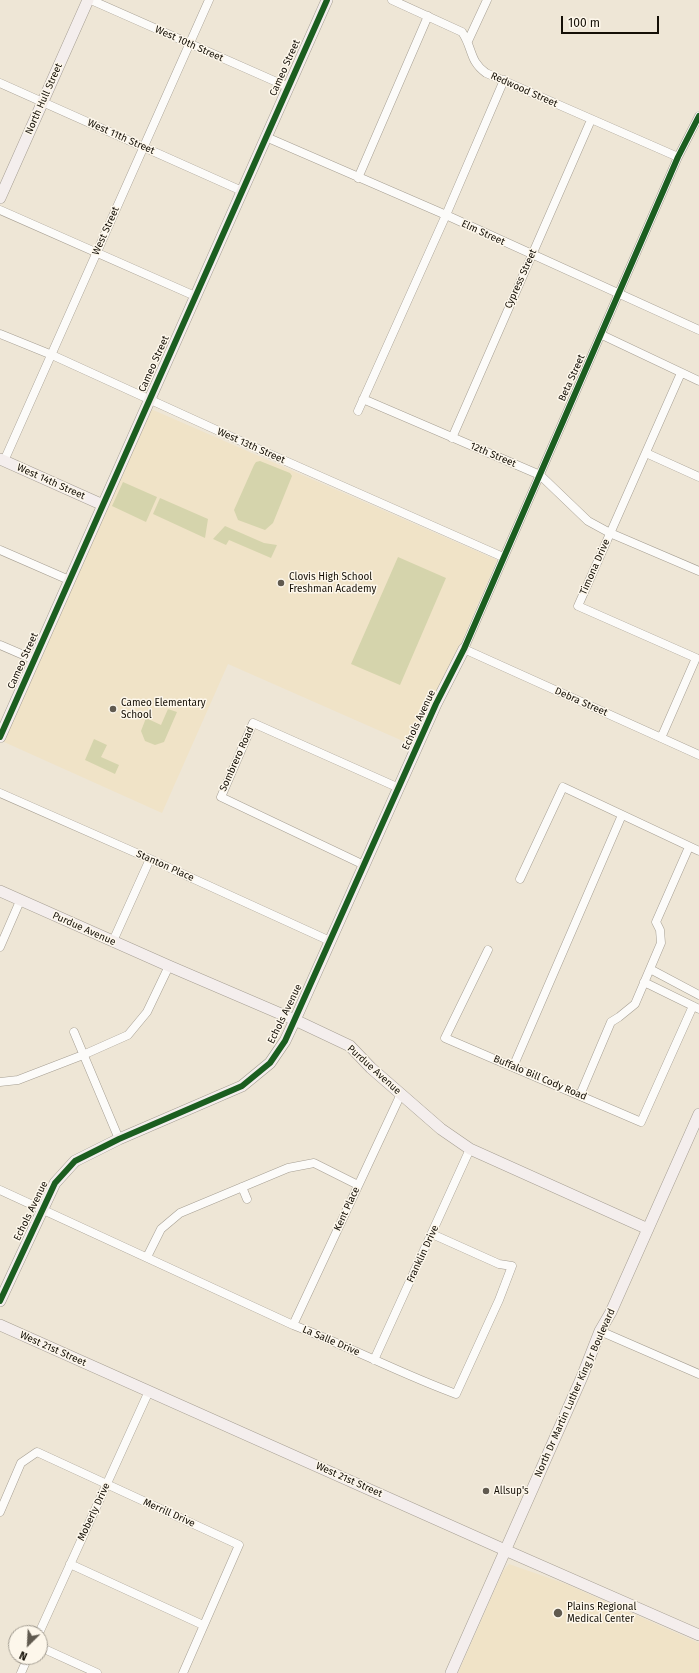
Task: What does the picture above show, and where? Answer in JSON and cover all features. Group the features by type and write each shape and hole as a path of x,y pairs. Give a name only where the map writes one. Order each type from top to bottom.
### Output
{"street":[{"name":"West 10th Street","path":"89,0 288,87"},
{"name":"North Hull Street","path":"0,198 89,0"},
{"name":"West Street","path":"2,460 52,355 209,0"},
{"name":"Cameo Street","path":"0,737 327,0"},
{"path":"392,0 462,32 468,41"},
{"path":"468,41 486,0"},
{"path":"358,178 428,16"},
{"name":"Redwood Street","path":"468,41 476,66 486,73 678,158"},
{"path":"358,411 446,215 504,80"},
{"name":"West 11th Street","path":"0,83 242,191"},
{"name":"Beta Street","path":"464,650 503,557 620,294 678,158 699,116"},
{"name":"Cypress Street","path":"452,438 591,120"},
{"name":"Elm Street","path":"266,137 446,215 531,255 699,330"},
{"path":"0,210 195,296"},
{"name":"West 13th Street","path":"0,334 52,355 139,394 149,400 503,557"},
{"path":"602,335 699,381"},
{"name":"Timona Drive","path":"661,738 696,658 578,606 682,373"},
{"name":"12th Street","path":"363,399 540,475 588,521 699,571"},
{"path":"646,453 699,477"},
{"name":"West 14th Street","path":"2,460 103,505"},
{"path":"0,550 69,580"},
{"path":"0,644 35,660"},
{"name":"Debra Street","path":"464,650 699,755"},
{"name":"Echols Avenue","path":"0,1301 55,1183 75,1161 119,1139 242,1086 270,1063 285,1041 295,1020 436,704 464,650"},
{"name":"Sombrero Road","path":"364,865 221,797 254,723 399,788"},
{"path":"520,879 563,787 699,851"},
{"name":"Stanton Place","path":"0,793 330,941"},
{"path":"513,1067 622,815"},
{"path":"580,1095 611,1022 635,1004 661,942 660,930 656,922 690,847"},
{"path":"113,941 150,859"},
{"name":"Purdue Avenue","path":"0,891 295,1020 350,1046 371,1068 441,1129 470,1149 648,1229"},
{"path":"0,947 20,901"},
{"name":"Buffalo Bill Cody Road","path":"488,950 445,1038 641,1122 696,1007"},
{"path":"0,1082 18,1080 83,1055 128,1035 147,1012 169,966"},
{"path":"650,969 699,994"},
{"path":"644,982 696,1007"},
{"path":"74,1032 119,1139"},
{"name":"Kent Place","path":"293,1325 401,1094"},
{"name":"North Dr Martin Luther King Jr Boulevard","path":"450,1673 582,1377 600,1331 611,1312 699,1114"},
{"name":"Franklin Drive","path":"374,1360 470,1149"},
{"path":"147,1257 161,1229 180,1213 288,1168 314,1163 358,1185"},
{"path":"242,1187 247,1199"},
{"name":"La Salle Drive","path":"0,1190 293,1325 334,1341 374,1360 456,1394 499,1300 512,1266 499,1264 432,1234"},
{"name":"West 21st Street","path":"0,1325 504,1550 699,1635"},
{"path":"600,1331 699,1374"},
{"name":"Moberly Drive","path":"43,1625 149,1391"},
{"name":"Merrill Drive","path":"0,1512 21,1462 36,1452 240,1545 203,1625 183,1673"},
{"path":"70,1564 203,1625"},
{"path":"48,1651 97,1673"}],"shaded area":[{"name":"Clovis High School Freshman Academy","path":"151,409 497,560 455,657 412,745 228,664 162,813 4,742"},
{"name":"Plains Regional Medical Center","path":"509,1564 566,1584 699,1643 699,1673 458,1673 503,1571"}],"green space":[{"path":"260,461 290,473 292,476 273,523 265,530 238,520 234,510 254,465 256,462"},
{"path":"123,482 157,497 146,522 112,506"},
{"path":"160,498 208,519 205,538 153,514"},
{"path":"225,526 264,543 277,545 271,558 229,540 226,545 213,539"},
{"path":"398,557 446,578 400,685 351,664"},
{"path":"168,709 177,712 164,742 155,745 145,741 141,731 146,718 161,725"},
{"path":"94,739 107,745 101,757 119,765 115,774 85,760"}],"cycle path":[{"path":"0,737 327,0"},
{"path":"0,1301 55,1183 75,1161 119,1139 242,1086 270,1063 285,1041 436,704 464,649 678,157 699,116"}],"place":[{"name":"Clovis High School Freshman Academy","path":"281,583"},
{"name":"Cameo Elementary School","path":"113,709"},
{"name":"Allsup's","path":"486,1491"},
{"name":"Plains Regional Medical Center","path":"558,1613"}]}
